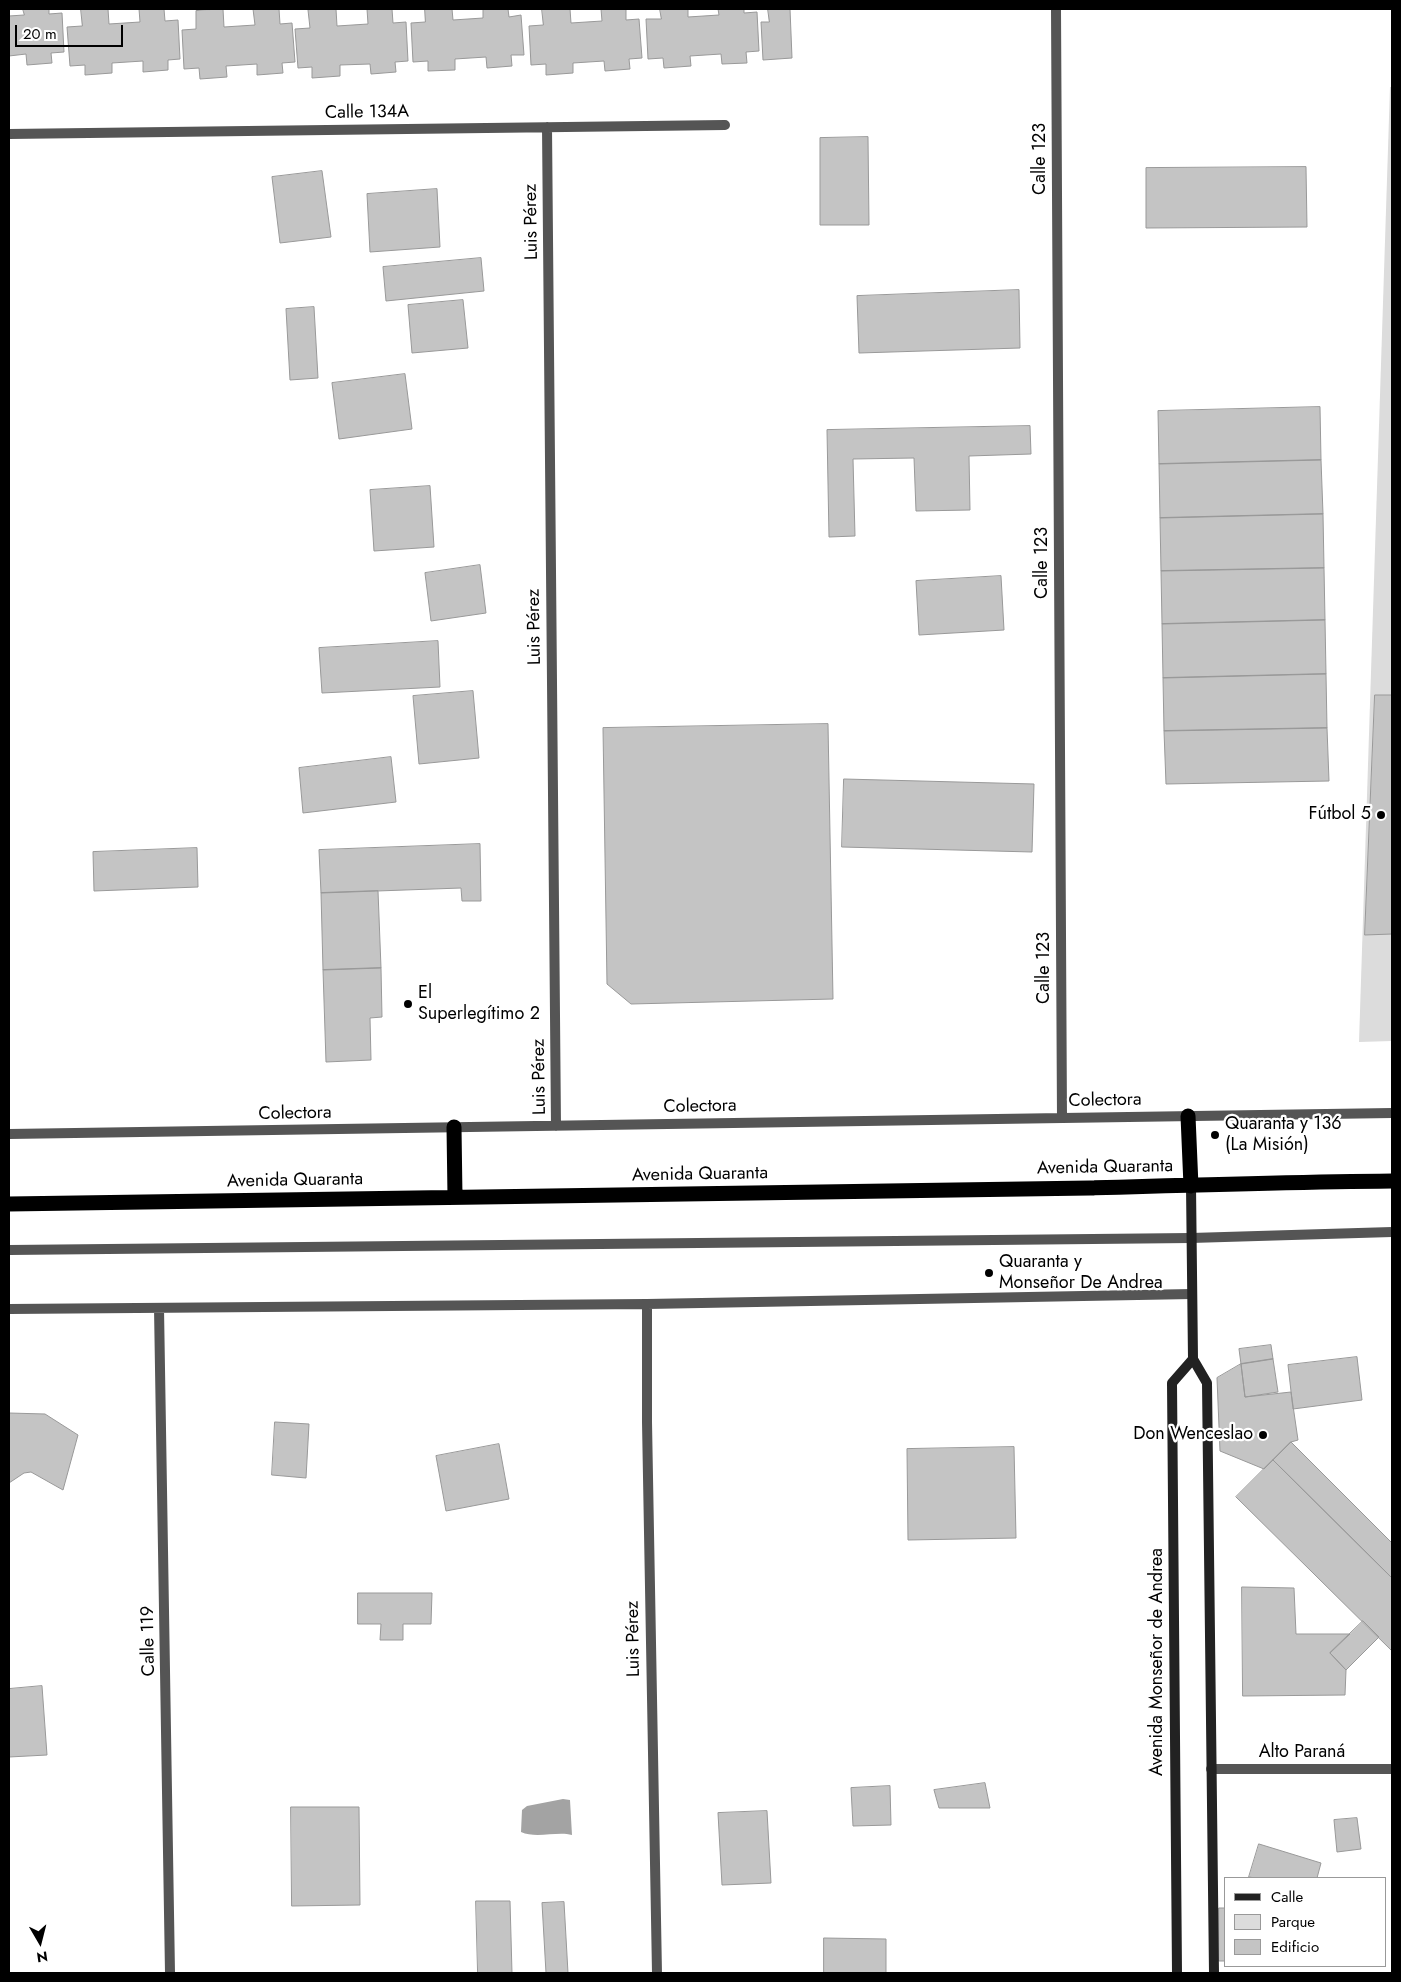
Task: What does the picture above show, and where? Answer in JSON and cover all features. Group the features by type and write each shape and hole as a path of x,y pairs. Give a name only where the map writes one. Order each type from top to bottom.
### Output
{"highway":[{"path":"1188,1116 1191,1186"},
{"path":"454,1128 455,1197"},
{"name":"Avenida Quaranta","path":"9,1204 1191,1186 1222,1183 1392,1181"}],"main road":[{"path":"1191,1186 1194,1359 1207,1382 1214,1973"},
{"name":"Avenida Monseñor de Andrea","path":"1177,1973 1172,1383 1194,1359"}],"street":[{"name":"Calle 123","path":"1056,9 1062,1118"},
{"name":"Calle 134A","path":"9,134 725,125"},
{"name":"Luis Pérez","path":"547,127 556,1126"},
{"name":"Colectora","path":"9,1134 1392,1113"},
{"path":"9,1250 1191,1238 1392,1232"},
{"path":"9,1309 647,1304 1192,1294"},
{"name":"Luis Pérez","path":"647,1304 647,1432 656,1973"},
{"name":"Calle 119","path":"159,1308 170,1973"},
{"name":"Alto Paraná","path":"1212,1769 1392,1769"}],"green space":[{"path":"1390,87 1392,87 1392,1041 1359,1042"}],"shaded area":[{"path":"563,1799 570,1800 572,1835 533,1835 521,1832 522,1810 527,1806"}],"building":[{"path":"23,9 49,9 49,14 62,13 64,52 51,53 52,63 27,65 26,54 9,56 9,16 24,15"},
{"path":"81,9 108,9 109,24 140,22 139,9 164,9 165,21 178,20 180,59 168,60 168,70 143,72 143,61 112,63 112,73 85,75 85,65 70,66 67,27 82,26"},
{"path":"223,9 224,27 255,25 253,9 279,9 280,24 292,23 295,62 282,63 283,73 257,75 257,64 226,66 227,77 200,79 199,68 184,69 182,30 196,29 196,11"},
{"path":"336,9 337,26 368,24 367,9 392,9 393,23 406,22 408,61 395,62 396,72 371,74 370,64 340,65 340,76 312,78 312,67 298,68 295,29 310,28 308,10"},
{"path":"425,9 452,9 453,20 483,18 483,9 508,9 509,17 521,15 524,55 511,55 512,66 487,68 486,57 455,59 455,70 428,71 428,61 413,62 411,23 425,22"},
{"path":"542,9 570,9 571,23 602,21 601,9 626,9 626,20 639,19 642,58 629,59 630,69 605,71 604,61 573,63 573,73 546,75 546,64 531,65 529,26 543,25"},
{"path":"660,9 688,9 688,17 719,15 718,9 744,9 744,13 757,12 759,51 746,52 747,63 722,64 721,54 690,56 691,66 664,68 663,58 648,59 646,19 661,19"},
{"path":"768,9 790,9 792,58 763,60 761,22 769,22"},
{"path":"868,137 869,225 820,225 820,138"},
{"path":"1306,167 1307,227 1146,228 1146,168"},
{"path":"322,171 331,237 280,243 272,177"},
{"path":"437,189 440,247 370,252 367,194"},
{"path":"481,258 484,291 386,301 383,267"},
{"path":"1019,290 1020,348 859,353 857,296"},
{"path":"463,300 468,348 412,353 408,305"},
{"path":"314,307 318,378 290,380 286,309"},
{"path":"405,374 412,429 339,439 332,383"},
{"path":"1320,407 1321,460 1159,464 1158,411"},
{"path":"1030,426 1031,454 969,456 970,510 916,511 914,458 853,459 855,536 829,537 827,430"},
{"path":"1321,460 1323,514 1160,518 1159,464"},
{"path":"430,486 434,547 374,551 370,490"},
{"path":"1323,514 1324,568 1161,571 1160,518"},
{"path":"480,565 486,613 431,621 425,573"},
{"path":"1324,568 1325,620 1162,624 1161,571"},
{"path":"1001,576 1004,630 919,635 916,581"},
{"path":"1325,620 1326,674 1163,678 1162,624"},
{"path":"438,641 440,687 322,693 319,648"},
{"path":"1326,674 1327,728 1164,731 1163,678"},
{"path":"473,691 479,758 419,764 413,696"},
{"name":"Fútbol 5","path":"1375,695 1392,695 1392,934 1365,935"},
{"path":"828,724 833,999 631,1004 607,984 603,728"},
{"path":"1327,728 1329,781 1166,784 1164,731"},
{"path":"391,757 396,802 303,813 299,768"},
{"path":"844,779 1034,784 1032,852 842,847"},
{"path":"480,844 481,901 462,901 461,888 321,893 319,850"},
{"path":"197,848 198,887 94,891 93,852"},
{"path":"378,891 381,968 323,970 321,893"},
{"path":"381,968 382,1017 370,1018 371,1060 326,1062 323,970"},
{"path":"1271,1345 1273,1359 1241,1364 1239,1349"},
{"path":"1357,1357 1362,1400 1293,1409 1288,1365"},
{"path":"1273,1359 1278,1392 1245,1397 1241,1364"},
{"path":"1241,1364 1245,1397 1291,1392 1298,1440 1291,1442 1264,1469 1220,1451 1217,1378"},
{"path":"9,1413 45,1414 78,1435 63,1490 31,1472 24,1473 9,1483"},
{"path":"275,1422 309,1424 306,1478 272,1475"},
{"path":"1291,1442 1392,1543 1392,1578 1273,1460"},
{"path":"499,1444 509,1499 446,1511 436,1456"},
{"path":"1014,1447 1016,1538 908,1540 907,1449"},
{"path":"1273,1460 1392,1578 1392,1651 1236,1497"},
{"path":"1242,1587 1294,1588 1296,1634 1350,1634 1330,1653 1346,1670 1345,1695 1243,1696"},
{"path":"358,1593 432,1593 431,1624 403,1624 403,1640 380,1640 381,1624 358,1624"},
{"path":"1363,1621 1379,1637 1346,1670 1330,1653"},
{"path":"42,1686 47,1755 9,1757 9,1689"},
{"path":"985,1783 990,1808 939,1808 934,1790"},
{"path":"890,1786 891,1825 853,1826 851,1788"},
{"path":"291,1807 359,1807 360,1905 292,1906"},
{"path":"767,1811 771,1883 722,1885 718,1813"},
{"path":"1357,1818 1361,1849 1337,1852 1334,1820"},
{"path":"1259,1844 1321,1863 1317,1877 1249,1877"},
{"path":"476,1901 510,1901 512,1973 478,1973"},
{"path":"564,1902 568,1973 546,1973 542,1903"},
{"path":"1219,1908 1224,1908 1224,1961 1219,1961"},
{"path":"824,1938 886,1939 886,1973 824,1973"}],"place":[{"name":"Fútbol 5","path":"1381,815"},
{"name":"El Superlegítimo 2","path":"408,1004"},
{"name":"Quaranta y 136 (La Misión)","path":"1215,1135"},
{"name":"Quaranta y Monseñor De Andrea","path":"989,1273"},
{"name":"Don Wenceslao","path":"1263,1435"}]}
